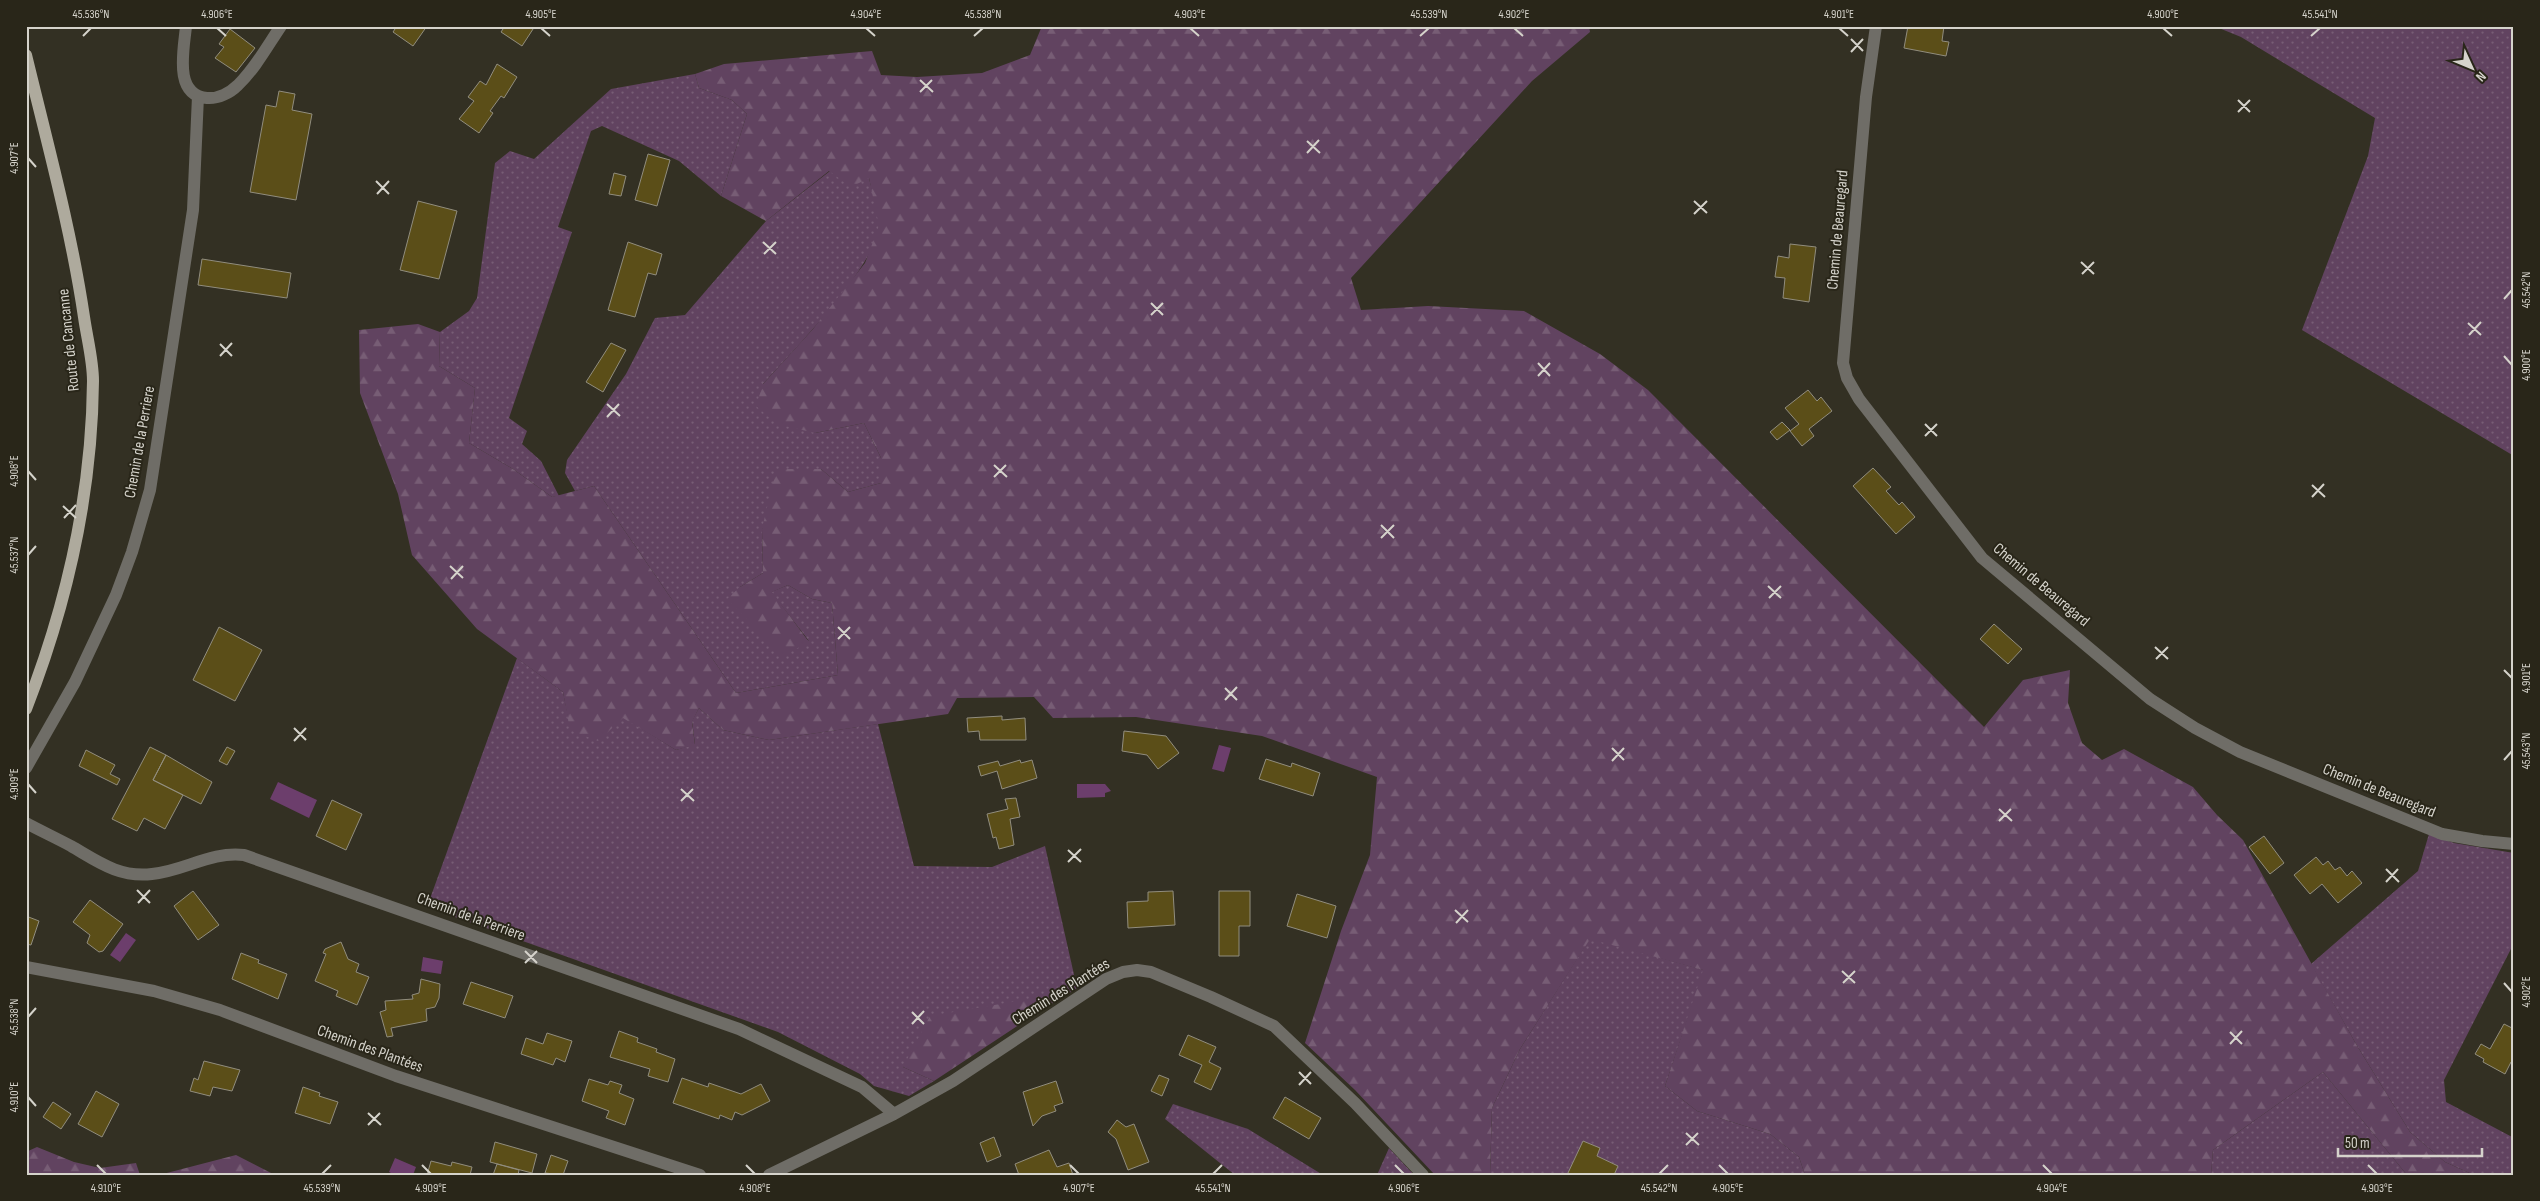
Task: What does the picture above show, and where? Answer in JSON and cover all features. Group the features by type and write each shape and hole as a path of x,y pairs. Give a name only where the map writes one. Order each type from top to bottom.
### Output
{"main road":[{"name":"Route de Cancanne","path":"26,55 78,278 93,379 86,488 70,572 48,654 26,708"}],"street":[{"path":"186,26 183,62 184,81 193,93 198,96 220,96 238,85 281,26"},
{"name":"Chemin de Beauregard","path":"1876,26 1866,97 1843,363 1847,378 1859,399 1890,442 1982,558 2150,699 2195,728 2240,752 2442,834 2514,844"},
{"name":"Chemin de la Perriere","path":"26,768 95,641 122,578 145,508 160,430 193,210 198,96"},
{"name":"Chemin de la Perriere","path":"26,823 71,846 100,865 134,874 152,874 212,857 244,855 740,1029 862,1088 894,1114"},
{"name":"Chemin des Plantées","path":"26,967 154,991 220,1010 396,1076 700,1175"},
{"name":"Chemin des Plantées","path":"769,1175 894,1114 953,1081 1106,979 1123,972 1137,970 1151,972 1212,997 1274,1026 1355,1103 1423,1175"}],"green space":[{"path":"1042,26 1589,26 1590,32 1532,81 1351,278 1361,310 1428,306 1524,311 1600,354 1648,390 1984,727 2023,680 2070,670 2068,703 2082,743 2102,760 2124,749 2193,787 2217,815 2243,840 2356,1044 2410,1132 2445,1162 2474,1175 2407,1175 2323,1072 2213,1150 2211,1175 1805,1175 1799,1157 1770,1134 1697,1111 1665,1086 1703,970 1590,939 1520,1049 1492,1108 1490,1175 1435,1175 1355,1090 1305,1043 1341,931 1370,855 1377,777 1262,736 1136,717 1053,718 1034,697 957,698 948,714 769,740 723,730 699,708 692,722 695,745 676,750 623,718 598,741 570,730 563,692 477,629 412,555 398,494 360,393 359,330 418,324 440,332 439,366 475,388 469,443 513,469 552,497 594,486 736,693 838,675 832,603 812,599 788,585 772,592 809,642 783,656 727,599 740,587 763,573 762,529 776,469 821,469 848,492 881,483 881,458 864,423 815,433 777,424 756,406 763,384 813,329 865,263 879,226 869,178 851,187 829,171 766,221 721,196 747,114 732,100 699,88 695,74 724,64 872,51 881,75 917,77 982,73 1030,55"},
{"path":"2214,26 2514,26 2514,456 2302,330 2368,156 2375,118 2241,37"},
{"path":"695,74 699,88 732,100 747,114 721,196 679,161 602,126 591,131 558,227 572,232 509,418 527,431 522,444 541,461 559,496 552,497 513,469 469,443 475,388 439,366 440,332 469,311 477,298 495,163 510,151 534,159 611,89"},
{"path":"830,171 869,178 879,220 875,243 864,263 831,308 763,384 815,433 864,423 881,458 881,483 848,492 821,469 762,529 763,573 740,587 809,641 771,592 788,585 812,599 832,603 838,675 736,693 594,486 575,491 565,473 567,460 626,374 655,318 685,315 766,221"},
{"path":"517,658 563,692 571,730 623,717 676,750 695,744 692,721 699,708 723,730 769,740 878,724 914,866 992,867 1045,846 1077,988 1040,1011 1036,998 903,1067 934,1081 909,1096 874,1086 860,1074 778,1032 427,907"},
{"path":"2429,834 2454,843 2514,853 2514,943 2444,1080 2446,1102 2514,1138 2514,1175 2474,1175 2445,1162 2410,1132 2356,1044 2311,964 2418,871"},
{"path":"1590,938 1704,970 1665,1086 1697,1111 1770,1134 1799,1157 1805,1175 1490,1175 1492,1108 1520,1049"},
{"path":"1036,998 1040,1011 934,1081 903,1067 930,1016"},
{"path":"2323,1072 2407,1175 2211,1175 2213,1150"},
{"path":"1173,1104 1248,1129 1323,1175 1235,1175 1165,1119"},
{"path":"37,1147 74,1162 100,1168 136,1163 140,1175 26,1175 26,1152"},
{"path":"1389,1148 1414,1175 1377,1175"},
{"path":"236,1155 275,1175 159,1175"}],"shaded area":[{"path":"1219,745 1231,748 1224,772 1212,769"},
{"path":"278,782 317,800 309,818 270,799"},
{"path":"1077,784 1105,784 1111,791 1105,793 1105,797 1077,798"},
{"path":"126,933 136,940 120,962 110,955"},
{"path":"423,957 443,961 441,974 421,971"},
{"path":"395,1158 416,1167 413,1175 395,1175 389,1172"}],"building":[{"path":"397,26 427,26 413,46 393,32"},
{"path":"505,26 535,26 522,46 501,32"},
{"path":"1908,26 1944,26 1942,41 1949,42 1946,56 1904,48"},
{"path":"230,29 255,48 236,72 215,58 224,47 219,44"},
{"path":"497,64 517,77 504,98 501,96 490,111 493,113 479,133 459,119 474,101 468,97 480,81 486,85"},
{"path":"279,91 295,94 292,110 312,114 296,200 250,192 266,105 276,107"},
{"path":"648,154 670,160 657,206 635,200"},
{"path":"614,173 626,176 621,196 609,194"},
{"path":"418,201 457,211 439,279 400,270"},
{"path":"628,242 662,254 656,275 648,273 635,317 608,310"},
{"path":"1790,244 1816,247 1809,302 1783,298 1785,278 1775,277 1778,256 1789,258"},
{"path":"202,259 291,273 287,298 198,285"},
{"path":"611,343 626,350 603,392 586,382"},
{"path":"1808,390 1817,401 1821,397 1832,411 1809,429 1814,436 1802,446 1790,431 1799,424 1785,408"},
{"path":"1782,422 1790,430 1777,440 1770,432"},
{"path":"1873,468 1891,487 1886,491 1899,505 1902,502 1915,517 1896,534 1853,486"},
{"path":"1994,624 2022,649 2008,664 1980,639"},
{"path":"219,627 262,650 235,701 193,680"},
{"path":"1002,716 1002,720 1025,718 1026,740 980,740 979,731 968,732 967,718"},
{"path":"1124,731 1166,736 1179,753 1158,769 1147,755 1122,751"},
{"path":"150,747 166,755 153,780 183,795 165,829 144,818 137,831 112,819"},
{"path":"227,747 235,751 227,765 219,761"},
{"path":"86,750 115,765 110,774 120,779 117,785 79,766"},
{"path":"166,755 212,782 201,804 153,780"},
{"path":"1266,759 1291,767 1292,763 1320,773 1313,796 1259,779"},
{"path":"1020,760 1021,763 1032,760 1037,778 1002,789 997,771 981,776 978,766 998,761 1000,766"},
{"path":"1016,798 1020,817 1010,819 1014,845 999,849 996,837 993,838 987,814 1008,809 1005,799"},
{"path":"332,800 362,814 346,850 316,836"},
{"path":"2264,836 2284,863 2270,874 2249,847"},
{"path":"2316,857 2323,865 2328,861 2335,870 2340,867 2347,876 2352,871 2362,883 2338,903 2322,884 2310,894 2294,875"},
{"path":"193,891 219,925 198,940 174,906"},
{"path":"1173,891 1175,925 1128,928 1127,902 1148,901 1148,892"},
{"path":"1219,891 1250,891 1250,926 1239,926 1239,956 1219,956"},
{"path":"1297,894 1336,906 1327,938 1287,926"},
{"path":"90,900 123,924 103,951 99,952 87,943 90,935 73,922"},
{"path":"26,916 39,921 31,945 26,944"},
{"path":"341,942 348,959 359,964 356,972 369,977 357,1005 336,996 338,991 315,981 326,954 323,953 325,949"},
{"path":"241,953 259,960 258,963 287,974 278,999 232,979"},
{"path":"421,979 440,984 439,998 435,1007 426,1009 427,1021 391,1028 393,1036 387,1037 380,1012 386,1010 385,1001 413,999 412,995 419,993"},
{"path":"471,982 513,996 505,1018 463,1004"},
{"path":"2504,1024 2514,1029 2514,1064 2511,1062 2505,1074 2483,1062 2484,1059 2475,1054 2481,1044 2490,1049"},
{"path":"619,1031 638,1038 637,1042 657,1049 656,1052 675,1059 668,1082 648,1076 650,1069 610,1057"},
{"path":"547,1033 572,1041 565,1062 556,1058 553,1065 521,1054 526,1038 543,1044"},
{"path":"1188,1035 1216,1047 1209,1062 1221,1068 1211,1090 1194,1082 1202,1065 1179,1055"},
{"path":"204,1061 240,1070 232,1091 213,1087 210,1096 190,1091 194,1078 198,1080"},
{"path":"1159,1075 1169,1079 1162,1096 1151,1091"},
{"path":"682,1078 708,1087 709,1083 741,1094 761,1084 770,1101 742,1115 735,1112 732,1120 720,1115 719,1119 673,1103"},
{"path":"589,1079 608,1085 610,1081 622,1085 619,1093 634,1099 625,1125 606,1118 609,1111 582,1101"},
{"path":"1056,1081 1063,1103 1054,1106 1056,1111 1042,1116 1033,1126 1023,1092"},
{"path":"303,1087 320,1093 319,1096 338,1102 330,1124 295,1113"},
{"path":"96,1091 119,1104 102,1137 78,1124"},
{"path":"1285,1097 1321,1118 1309,1139 1273,1118"},
{"path":"53,1102 71,1114 61,1129 43,1117"},
{"path":"1117,1120 1126,1127 1134,1124 1149,1162 1128,1170 1116,1139 1108,1132"},
{"path":"994,1137 1001,1156 987,1162 980,1143"},
{"path":"1583,1141 1600,1148 1597,1156 1618,1166 1614,1175 1567,1175"},
{"path":"495,1142 537,1154 532,1173 490,1162"},
{"path":"1049,1150 1057,1167 1069,1163 1073,1175 1019,1175 1015,1164"},
{"path":"551,1155 568,1161 563,1175 545,1173"},
{"path":"431,1161 451,1166 452,1162 472,1167 470,1175 427,1175"},
{"path":"497,1164 519,1170 518,1175 493,1175"}]}
